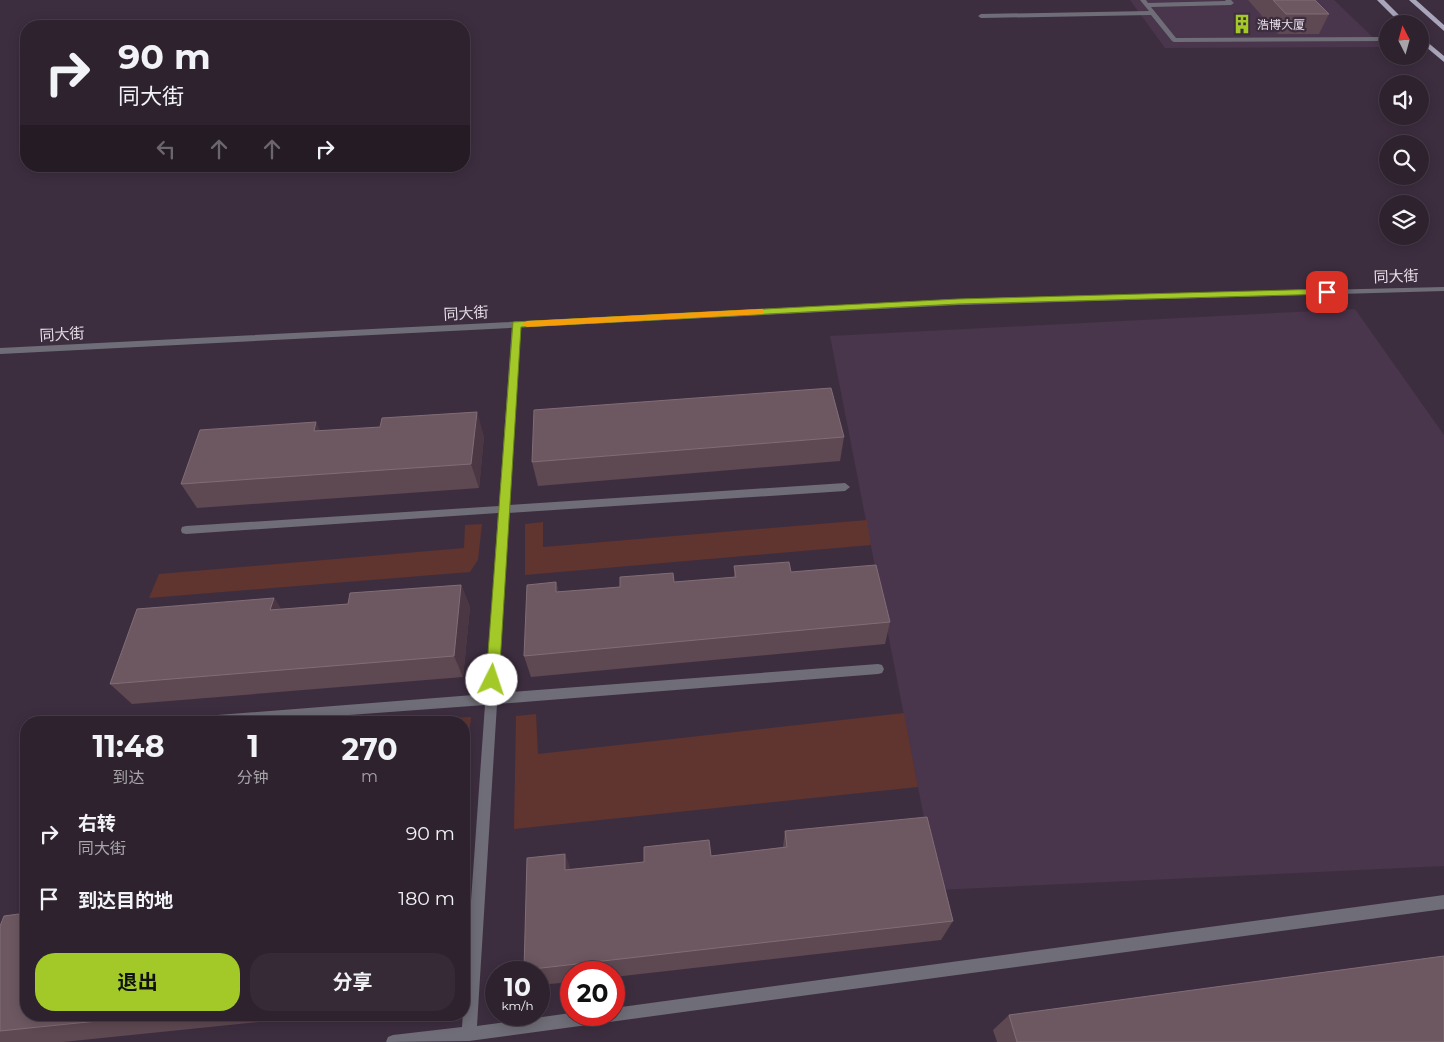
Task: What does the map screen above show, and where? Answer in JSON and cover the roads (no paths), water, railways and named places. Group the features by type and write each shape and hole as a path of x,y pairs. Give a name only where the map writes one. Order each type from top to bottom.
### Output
{"main road":[{"path":"1380,0 1396,15"},
{"path":"1412,0 1444,29"},
{"path":"1429,46 1444,60"}],"street":[{"path":"1145,2 1231,3 1228,0"},
{"path":"1145,2 1174,40 1379,39"},
{"path":"980,16 1153,13"},
{"name":"同大街","path":"0,351 958,302 1444,288"},
{"path":"470,1019 516,324"},
{"path":"186,530 845,487"},
{"path":"270,716 878,668"},
{"path":"625,1013 1444,902"},
{"path":"469,1034 470,1021"},
{"path":"393,1042 560,1022"}],"place":[{"name":"浩博大厦","path":"1242,24"}]}
